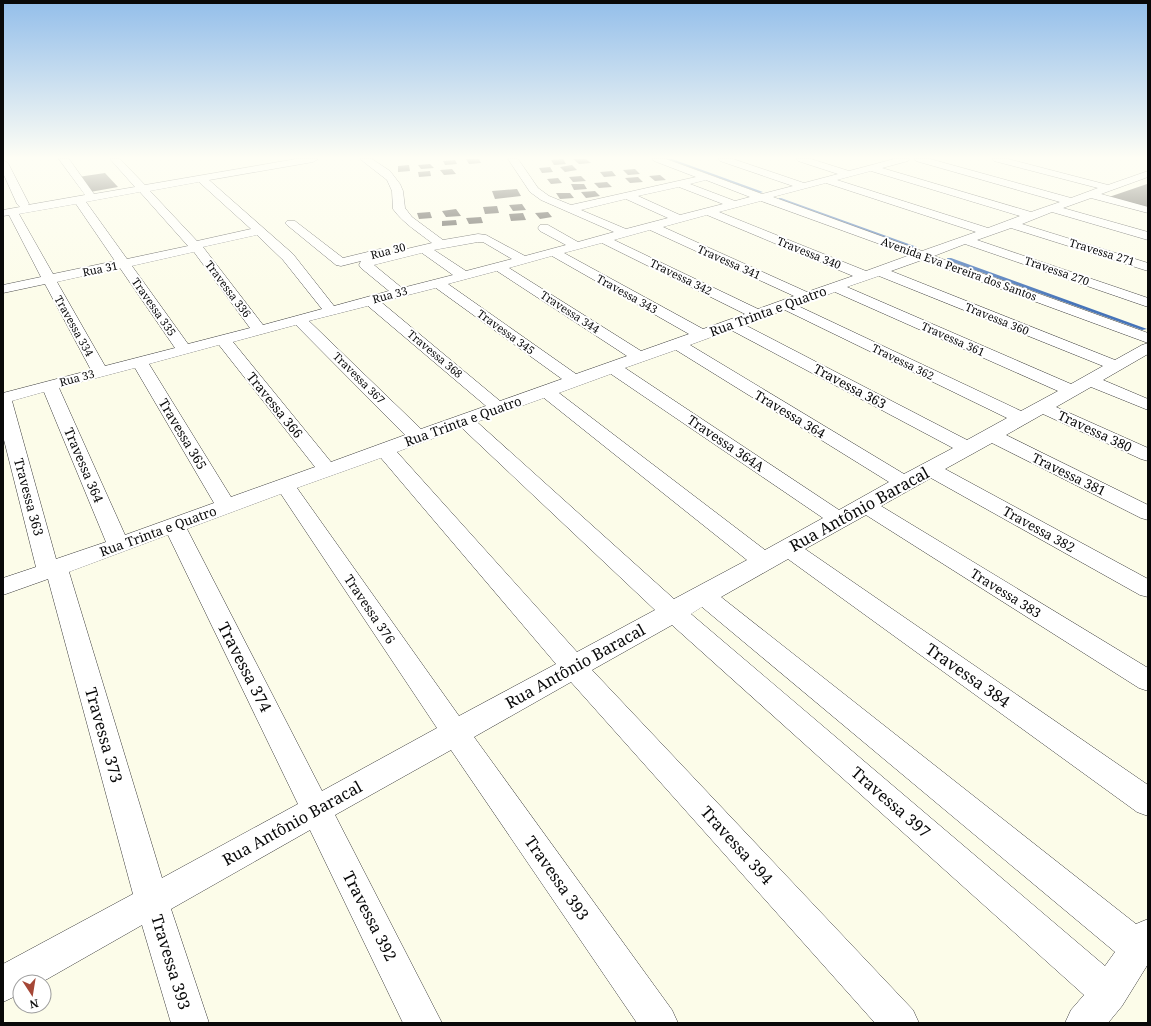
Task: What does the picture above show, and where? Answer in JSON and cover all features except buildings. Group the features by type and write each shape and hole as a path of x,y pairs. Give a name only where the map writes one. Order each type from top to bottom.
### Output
{"street":[{"path":"6,210 25,207"},
{"name":"Travessa 335","path":"92,207 124,264 184,350"},
{"name":"Travessa 336","path":"158,207 196,247 259,330"},
{"path":"234,207 288,258 331,311"},
{"path":"399,207 399,209 408,219 438,242"},
{"path":"564,207 625,233"},
{"path":"569,209 579,207"},
{"path":"653,207 680,219"},
{"name":"Rua 33","path":"3,399 723,207"},
{"name":"Avenida Eva Pereira dos Santos","path":"792,207 930,253 1043,286"},
{"name":"Avenida Eva Pereira dos Santos","path":"812,207 930,253 1139,353"},
{"path":"911,207 989,232"},
{"path":"1004,207 1031,216"},
{"name":"Rua Trinta e Quatro","path":"3,587 1057,207"},
{"path":"1136,207 1148,210"},
{"path":"1053,208 1148,236"},
{"name":"Travessa 334","path":"6,210 49,280 100,372"},
{"name":"Travessa 340","path":"708,211 872,274"},
{"name":"Rua 30","path":"292,224 342,262 438,242"},
{"name":"Travessa 271","path":"1011,224 1148,266"},
{"name":"Travessa 341","path":"650,226 807,297"},
{"path":"544,228 577,246"},
{"name":"Rua 31","path":"3,289 124,264 260,231"},
{"path":"399,293 366,265 366,263 424,248 438,242 470,238 486,239 523,260"},
{"name":"Travessa 342","path":"603,239 758,315"},
{"name":"Travessa 270","path":"966,240 1148,303"},
{"path":"424,248 464,276"},
{"name":"Travessa 343","path":"553,252 702,335"},
{"name":"Travessa 344","path":"499,266 640,357"},
{"name":"Travessa 360","path":"872,274 1139,353"},
{"name":"Travessa 345","path":"438,283 575,381"},
{"name":"Travessa 361","path":"835,287 1080,385 1148,405"},
{"name":"Travessa 368","path":"371,301 498,408"},
{"name":"Travessa 362","path":"785,305 1032,412"},
{"name":"Travessa 367","path":"299,320 418,437"},
{"name":"Travessa 363","path":"732,324 968,448"},
{"name":"Travessa 366","path":"223,340 327,470"},
{"name":"Travessa 364","path":"677,344 904,483"},
{"name":"Rua Antônio Baracal","path":"3,984 1139,353"},
{"name":"Travessa 365","path":"140,362 226,506"},
{"name":"Travessa 364A","path":"612,367 839,519"},
{"name":"Travessa 364","path":"50,386 118,545"},
{"path":"546,391 764,561"},
{"name":"Travessa 363","path":"3,399 52,569"},
{"name":"Travessa 380","path":"1032,412 1148,455"},
{"name":"Travessa 397","path":"464,420 673,612 1109,993"},
{"name":"Travessa 381","path":"991,435 1148,513"},
{"name":"Travessa 394","path":"384,449 574,667 900,1023"},
{"name":"Travessa 382","path":"930,469 1148,589"},
{"name":"Travessa 376","path":"285,485 455,732"},
{"name":"Travessa 383","path":"865,505 1148,681"},
{"name":"Travessa 374","path":"174,525 316,810"},
{"name":"Travessa 384","path":"788,548 1148,802"},
{"name":"Travessa 373","path":"52,569 152,902"},
{"path":"703,595 1143,942 1109,993 1084,1023"},
{"name":"Travessa 393","path":"455,732 659,1023"},
{"name":"Travessa 392","path":"316,810 423,1023"},
{"name":"Travessa 393","path":"152,902 190,1023"}],"waterway":[{"path":"802,207 915,247"},
{"path":"949,259 1144,329"}]}
